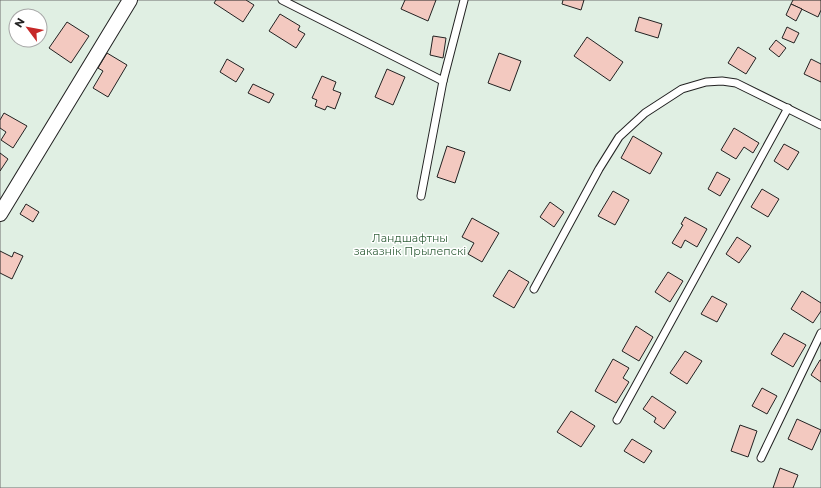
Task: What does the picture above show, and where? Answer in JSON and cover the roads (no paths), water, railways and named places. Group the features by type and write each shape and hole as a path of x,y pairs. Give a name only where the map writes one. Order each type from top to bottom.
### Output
{"street":[{"path":"0,214 130,0"}],"lane":[{"path":"282,0 444,81"},
{"path":"421,196 444,81 464,0"},
{"path":"534,289 600,169 619,138 645,113 682,89 706,82 722,81 736,83 821,125"},
{"path":"617,420 788,108"},
{"path":"760,458 821,333"}],"park label":[{"name":"Ландшафтны заказнік Прылепскі","path":"410,244"}]}
